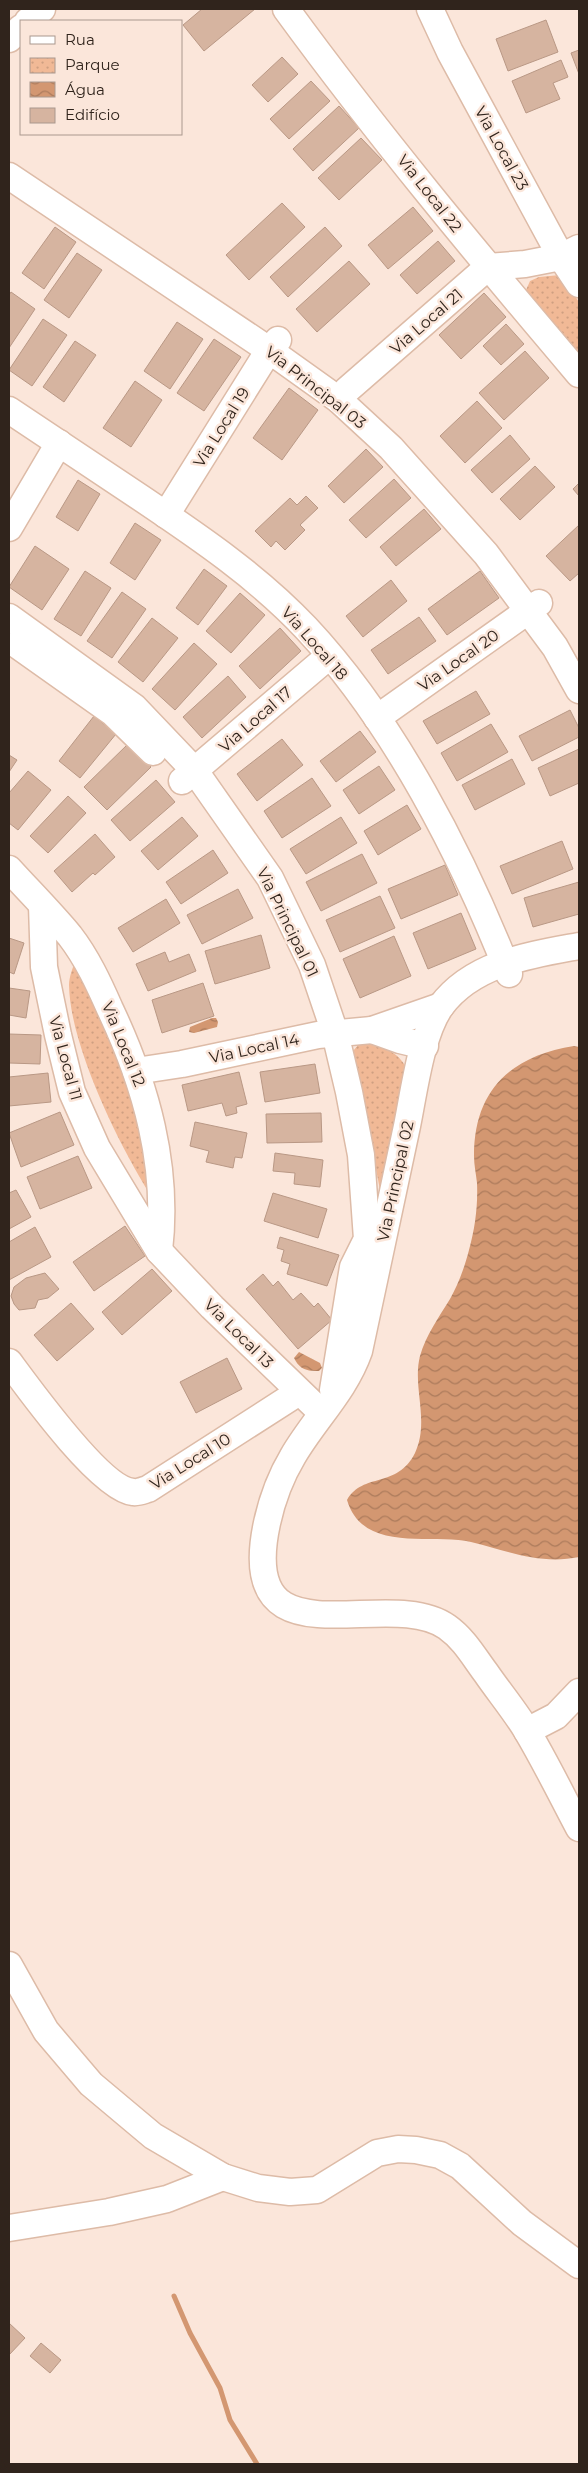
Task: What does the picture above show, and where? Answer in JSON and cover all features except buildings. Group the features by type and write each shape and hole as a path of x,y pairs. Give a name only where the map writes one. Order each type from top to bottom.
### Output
{"street":[{"path":"29,20 42,9"},
{"name":"Via Local 22","path":"286,9 488,267 579,374"},
{"name":"Via Local 23","path":"430,9 450,52 570,252 579,284"},
{"path":"9,39 20,29"},
{"name":"Via Principal 03","path":"9,158 343,395 579,660"},
{"name":"Via Principal 03","path":"9,176 274,345"},
{"path":"488,267 525,264 570,252"},
{"name":"Via Local 21","path":"343,395 488,267"},
{"name":"Via Local 19","path":"166,515 274,345"},
{"name":"Via Local 18","path":"9,410 223,555 306,628 377,718 425,795 467,877 507,968"},
{"path":"9,528 59,443"},
{"name":"Via Principal 03","path":"533,607 579,690"},
{"name":"Via Local 20","path":"377,718 533,607"},
{"name":"Via Principal 01","path":"9,617 134,707 188,776 214,823 249,878 286,945 327,1034 333,1095 343,1156 348,1235 353,1267 327,1406"},
{"name":"Via Principal 01","path":"9,638 113,714 188,776"},
{"name":"Via Local 17","path":"188,776 328,656"},
{"name":"Via Local 12","path":"10,871 70,937 93,972 136,1071 151,1117 159,1166 162,1223 159,1251"},
{"name":"Via Local 11","path":"42,905 44,968 72,1092 96,1148 159,1251"},
{"name":"Via Principal 02","path":"327,1406 344,1385 359,1351 431,1023 442,1006 458,990 476,977 579,946"},
{"name":"Via Principal 02","path":"507,968 579,962"},
{"name":"Via Local 14","path":"136,1071 182,1064 327,1034 372,1030 442,1006"},
{"name":"Via Local 14","path":"372,1030 425,1046"},
{"name":"Via Local 13","path":"159,1251 299,1392 327,1406"},
{"name":"Via Local 10","path":"9,1362 48,1415 106,1478 118,1487 134,1493 148,1488 299,1392"},
{"path":"327,1406 292,1457 277,1489 267,1524 262,1566 264,1581 272,1594 285,1605 303,1612 339,1615 412,1615 430,1619 446,1626 462,1640 527,1731 579,1828"},
{"path":"527,1731 556,1716 579,1692"},
{"path":"9,1965 46,2031 92,2084 153,2136 223,2177 258,2188 290,2192 317,2190 378,2153 398,2149 416,2150 440,2155 460,2166 522,2223 579,2265"},
{"path":"9,2228 109,2212 167,2199 223,2177"}],"green space":[{"path":"560,275 579,302 579,356 526,290 530,281 539,277"},
{"path":"76,959 129,1068 151,1196 111,1123 98,1094 78,1037 71,1009 69,985 70,975"},
{"path":"370,1043 397,1056 408,1071 380,1190 353,1051 359,1044"}],"water":[{"path":"216,1018 218,1022 217,1027 194,1033 189,1032 190,1027"},
{"path":"574,1046 579,1047 579,1557 565,1559 537,1558 471,1542 400,1538 383,1535 368,1528 355,1517 347,1500 354,1491 362,1486 399,1472 408,1464 415,1453 421,1429 418,1380 420,1356 429,1333 456,1288 471,1242 476,1217 477,1183 474,1156 476,1133 481,1112 489,1095 500,1080 515,1068 532,1058"},
{"path":"299,1352 320,1363 322,1368 319,1371 315,1371 301,1367 294,1358"}],"waterway":[{"path":"174,2296 190,2333 220,2388 230,2420 257,2464"}]}
